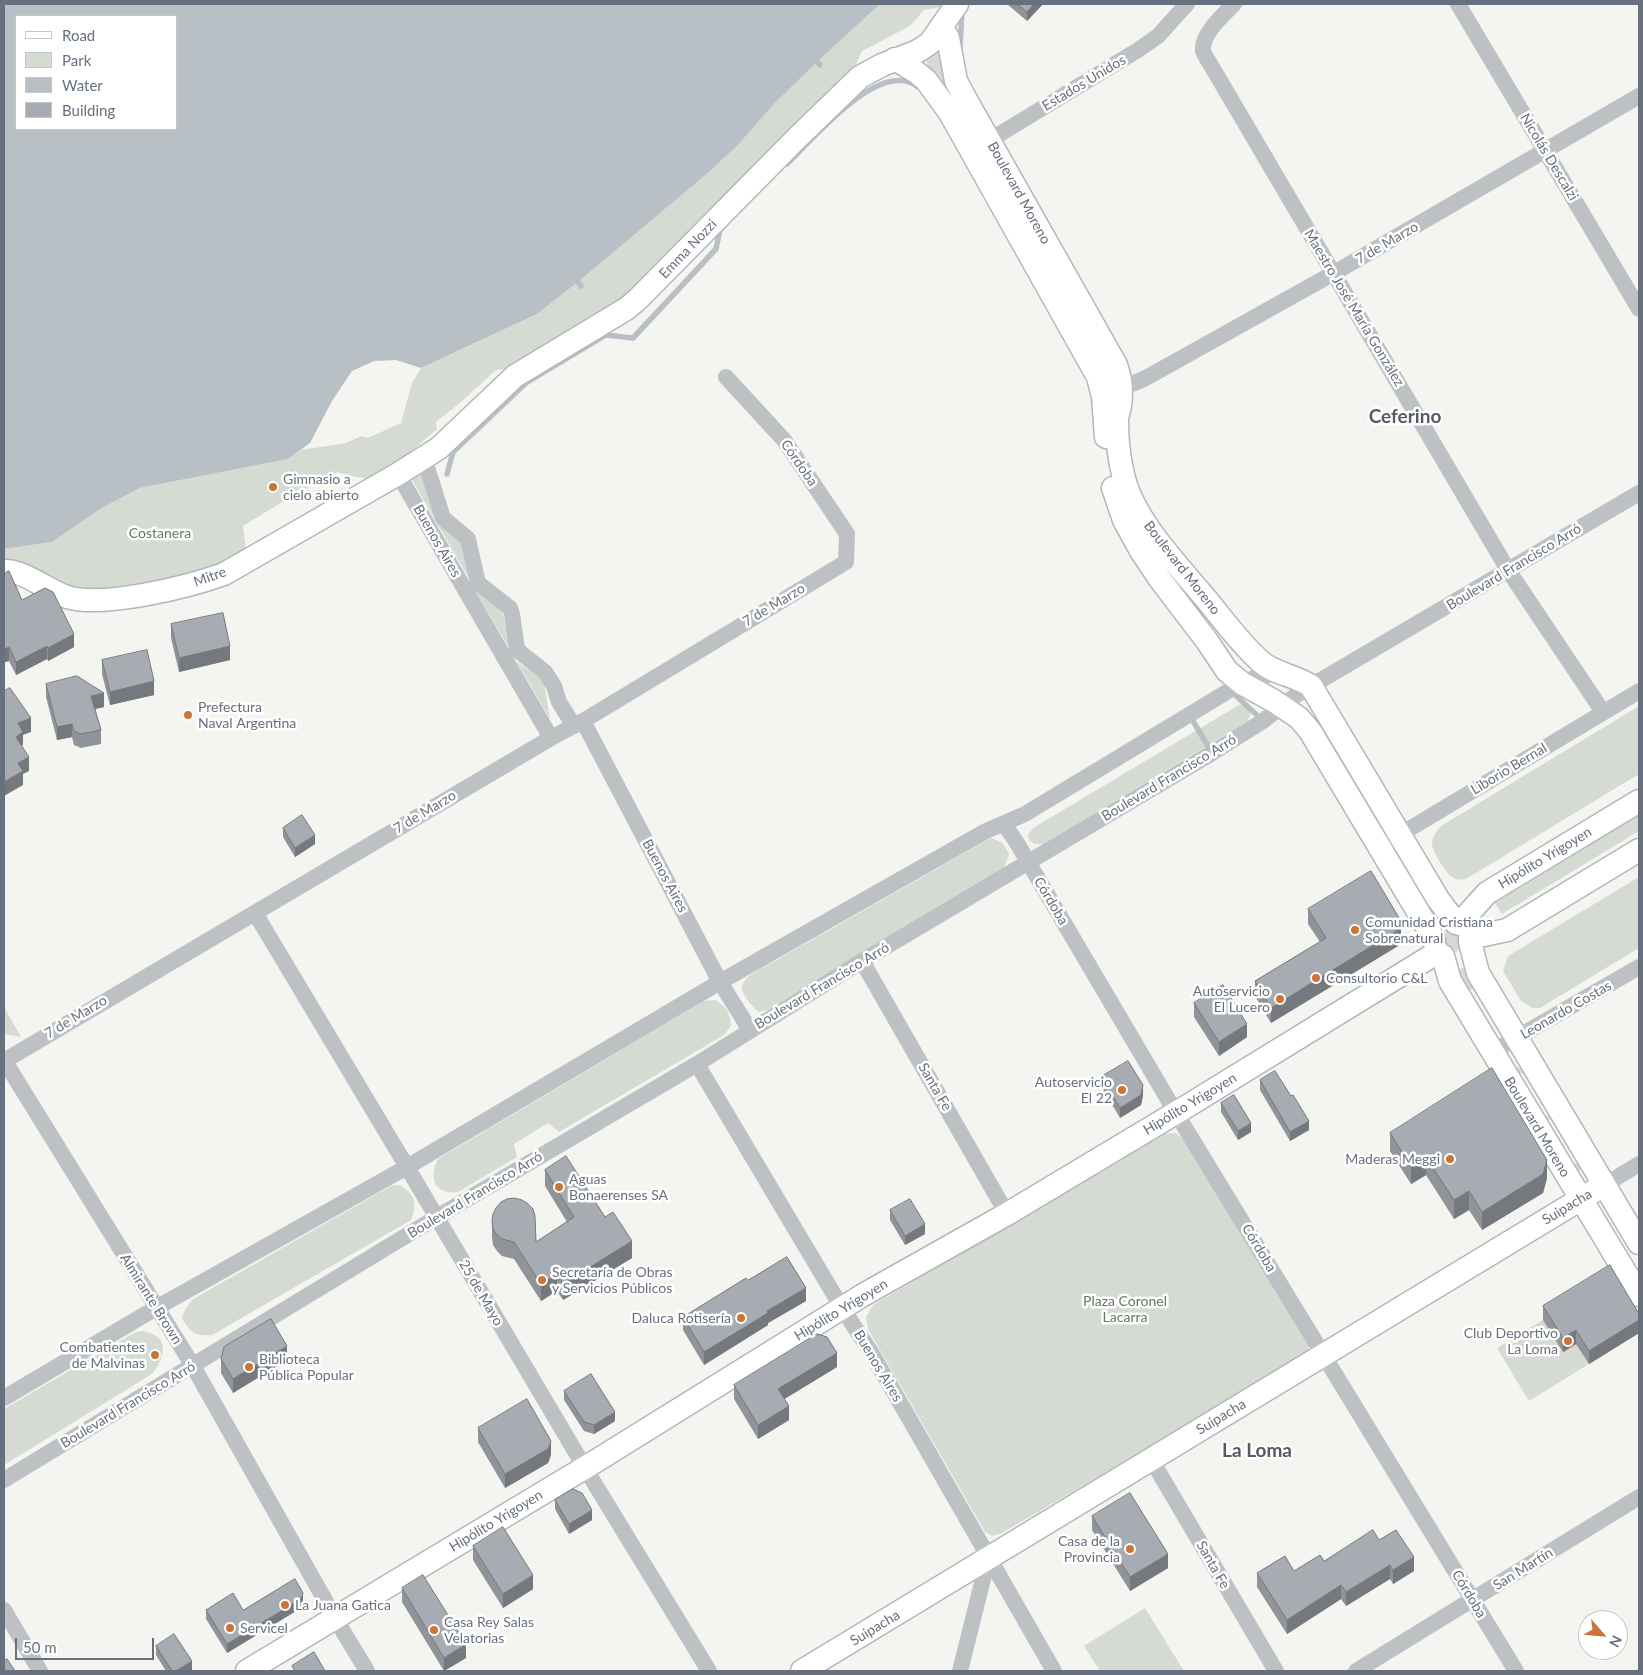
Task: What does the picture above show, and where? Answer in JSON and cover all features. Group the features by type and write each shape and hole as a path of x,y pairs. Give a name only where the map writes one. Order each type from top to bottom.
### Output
{"main road":[{"name":"Emma Nozzi","path":"398,474 438,448 515,376 626,309 637,300 860,77 895,59 918,51 930,43 957,4"},
{"name":"Boulevard Moreno","path":"941,27 948,38 956,81 981,145 1098,377 1112,391 1117,420 1120,464 1125,484 1136,508 1160,543 1238,638 1260,661 1280,673 1305,682 1310,686 1444,908 1464,932 1478,973 1639,1243"},
{"name":"Boulevard Moreno","path":"895,59 926,80 950,113 981,145"},
{"name":"Boulevard Moreno","path":"1112,391 1110,467 1114,495 1124,520 1159,578 1207,641 1227,672 1299,718 1310,732 1426,925 1450,981 1639,1295"},
{"name":"Mitre","path":"4,571 14,572 67,597 84,600 128,597 198,582 224,574 398,474"},
{"name":"Hipólito Yrigoyen","path":"1639,800 1487,893 1464,932 1464,953 1459,957 1448,958 1438,950 1437,930 1441,926 1446,924 1464,932 1507,930 1639,850"},
{"name":"Hipólito Yrigoyen","path":"247,1671 584,1468 842,1308 1007,1214 1176,1113 1438,950"},
{"name":"Suipacha","path":"802,1671 1604,1185"}],"street":[{"name":"Estados Unidos","path":"981,145 1138,50 1158,36 1187,4"},
{"name":"Maestro José María González","path":"1234,4 1218,19 1206,38 1203,50 1255,142 1508,570 1603,712"},
{"name":"Nicolás Descalzi","path":"1458,4 1639,309"},
{"name":"7 de Marzo","path":"1112,391 1144,379 1334,273 1639,96"},
{"name":"Córdoba","path":"726,377 784,440 847,534 846,562"},
{"name":"Buenos Aires","path":"424,458 433,483 440,513 443,518 468,540 478,584 510,608 517,648 546,672 554,686 559,702 578,724 720,982 750,1030"},
{"name":"Buenos Aires","path":"398,474 551,738"},
{"name":"Boulevard Francisco Arró","path":"4,1480 437,1217 697,1064 862,961 1212,753 1263,721 1310,686 1639,493"},
{"name":"7 de Marzo","path":"4,1060 551,738 578,724 846,562"},
{"path":"4,1398 156,1308 407,1167 720,982 986,831 1025,814 1243,684 1256,677 1280,673"},
{"name":"Liborio Bernal","path":"1379,846 1639,691"},
{"name":"Córdoba","path":"1004,824 1176,1113 1516,1671"},
{"name":"25 de Mayo","path":"255,913 437,1217 584,1468 709,1671"},
{"name":"Santa Fe","path":"862,961 1007,1214"},
{"name":"Leonardo Costas","path":"1492,1052 1639,966"},
{"name":"Almirante Brown","path":"4,1060 193,1366 366,1671"},
{"name":"Buenos Aires","path":"697,1064 842,1308 871,1352 988,1559 1054,1671"},
{"name":"Suipacha","path":"1604,1185 1639,1164"},
{"name":"Santa Fe","path":"1151,1459 1276,1671"},
{"name":"San Martín","path":"1356,1671 1639,1497"},
{"path":"960,1671 988,1559"},
{"path":"4,1610 40,1671"}],"green space":[{"name":"Costanera","path":"880,4 950,4 924,10 910,26 862,51 852,74 629,296 508,369 496,370 436,422 437,429 378,476 368,478 337,472 292,496 243,526 246,551 220,568 148,585 80,591 4,566 4,549 52,542 100,509 140,488 288,459 301,450 346,443 361,436 368,438 401,423 412,383 421,368 537,314 578,282 709,172 738,145 773,105"},
{"path":"938,46 947,83 940,80 930,71 927,63 929,55"},
{"path":"418,469 463,543 470,580 412,480 412,475"},
{"path":"475,591 502,611 509,648"},
{"path":"517,662 544,682 550,719"},
{"path":"1239,705 1245,705 1250,709 1250,716 1247,722 1043,844 1034,844 1029,840 1028,835 1033,828"},
{"path":"1639,706 1639,774 1466,879 1456,879 1448,874 1436,856 1432,844 1436,832 1441,826"},
{"path":"1315,721 1322,724 1373,809 1371,815"},
{"path":"1639,815 1639,831 1502,914 1495,903"},
{"path":"991,838 1003,843 1009,854 1004,869 768,1010 759,1012 746,998 742,987 744,981 750,975"},
{"path":"1639,877 1639,948 1540,1008 1532,1008 1521,1001 1503,971 1508,956"},
{"path":"1449,928 1461,932 1462,947 1456,952 1448,952 1440,936"},
{"path":"1465,967 1502,1029 1499,1031 1474,990 1464,988 1455,972"},
{"path":"715,1000 725,1008 730,1017 731,1026 724,1035 559,1132 548,1123 514,1144 517,1157 458,1192 444,1191 436,1184 434,1173 438,1159 704,1001"},
{"path":"4,1007 21,1037 4,1034"},
{"path":"1516,1067 1522,1068 1526,1074 1518,1073 1542,1115 1552,1116 1582,1164 1579,1172 1573,1170 1569,1163 1579,1164 1551,1120 1542,1118 1514,1072"},
{"name":"Plaza Coronel Lacarra","path":"1175,1133 1187,1141 1307,1339 1309,1351 1302,1358 1002,1533 992,1536 985,1532 868,1329 866,1317 873,1305 1162,1134"},
{"path":"400,1185 409,1192 414,1200 415,1204 411,1220 212,1335 194,1333 185,1323 182,1318 186,1308 193,1299 391,1186"},
{"name":"Club Deportivo La Loma","path":"1610,1279 1639,1333 1529,1401 1497,1348"},
{"path":"143,1331 152,1334 162,1343 162,1355 152,1374 4,1465 4,1409 136,1332"},
{"path":"1145,1608 1184,1671 1100,1671 1084,1646"}],"water":[{"path":"4,4 880,4 773,105 738,145 709,172 537,314 421,368 396,360 374,361 352,371 332,401 310,443 288,459 140,488 100,509 52,542 4,549"}],"building":[{"path":"1018,4 1034,4 1027,12"},
{"path":"9,571 22,600 45,588 53,592 74,634 16,662 9,647 5,649 4,647 4,574"},
{"path":"223,613 230,646 179,658 171,624"},
{"path":"147,650 154,681 110,692 102,660"},
{"path":"77,676 104,693 91,696 101,730 81,734 74,731 72,724 57,727 46,684"},
{"path":"10,688 31,718 18,723 23,732 16,737 29,757 18,763 23,771 4,782 4,691"},
{"path":"302,815 315,835 295,848 283,828"},
{"path":"1371,871 1401,921 1398,930 1271,1008 1255,981 1326,938 1308,909"},
{"path":"1223,985 1247,1024 1219,1042 1194,1003"},
{"name":"Autoservicio El 22","path":"1128,1061 1143,1085 1141,1095 1120,1108 1101,1077"},
{"name":"Maderas Meggi","path":"1492,1068 1547,1160 1543,1174 1482,1212 1469,1191 1454,1200 1426,1157 1411,1166 1390,1133"},
{"path":"1275,1071 1309,1121 1290,1132 1260,1080"},
{"path":"1234,1095 1251,1123 1238,1131 1221,1103"},
{"path":"566,1156 605,1217 613,1212 632,1241 563,1284 557,1274 541,1284 514,1242 502,1239 497,1235 493,1229 493,1214 501,1202 507,1199 522,1200 533,1209 536,1242 574,1217 545,1170"},
{"path":"910,1199 925,1224 905,1236 890,1210"},
{"path":"787,1257 806,1288 704,1352 683,1317 746,1278 748,1280"},
{"name":"Club Deportivo La Loma","path":"1610,1265 1639,1314 1639,1320 1589,1351 1576,1330 1563,1338 1543,1306"},
{"path":"271,1319 287,1346 233,1379 221,1359 224,1347"},
{"path":"817,1334 827,1337 837,1353 778,1389 789,1406 758,1425 734,1385"},
{"path":"591,1374 615,1412 594,1425 584,1422 564,1391"},
{"path":"527,1399 551,1441 548,1449 505,1474 478,1428"},
{"path":"573,1489 582,1493 592,1510 569,1524 555,1500"},
{"name":"Casa de la Provincia","path":"1130,1493 1168,1554 1130,1577 1092,1516"},
{"path":"503,1527 533,1575 503,1594 473,1546"},
{"path":"1373,1530 1379,1540 1396,1530 1414,1557 1393,1570 1390,1565 1346,1592 1341,1585 1287,1620 1257,1573 1285,1556 1294,1571 1320,1555 1324,1561"},
{"name":"Casa Rey Salas Velatorias","path":"423,1575 466,1644 444,1658 402,1588"},
{"path":"295,1579 303,1593 301,1599 227,1644 206,1610 233,1593 243,1610"},
{"path":"174,1634 192,1661 176,1671 172,1671 156,1646"},
{"path":"314,1652 325,1671 295,1671 292,1666"},
{"path":"7,1659 15,1671 4,1671 4,1661"}],"waterway":[{"path":"960,46 962,11"},
{"path":"817,62 820,65"},
{"path":"787,164 829,121 866,92 885,83 902,81 918,87"},
{"path":"447,474 453,452 526,383 606,335 633,338 716,249 720,230 723,226"},
{"path":"578,282 581,286"},
{"path":"1232,692 1262,720"},
{"path":"1190,716 1211,751"}],"place":[{"name":"Gimnasio a cielo abierto","path":"273,487"},
{"name":"Prefectura Naval Argentina","path":"188,715"},
{"name":"Comunidad Cristiana Sobrenatural","path":"1355,930"},
{"name":"Consultorio C&L","path":"1316,978"},
{"name":"Autoservicio El Lucero","path":"1280,999"},
{"name":"Autoservicio El 22","path":"1122,1090"},
{"name":"Maderas Meggi","path":"1450,1159"},
{"name":"Aguas Bonaerenses SA","path":"559,1187"},
{"name":"Secretaría de Obras y Servicios Públicos","path":"542,1280"},
{"name":"Daluca Rotisería","path":"741,1318"},
{"name":"Club Deportivo La Loma","path":"1568,1341"},
{"name":"Combatientes de Malvinas","path":"155,1355"},
{"name":"Biblioteca Pública Popular","path":"249,1367"},
{"name":"Casa de la Provincia","path":"1130,1549"},
{"name":"La Juana Gatica","path":"285,1605"},
{"name":"Servicel","path":"230,1628"},
{"name":"Casa Rey Salas Velatorias","path":"434,1630"}],"district":[{"name":"Ceferino","path":"1405,417"},
{"name":"La Loma","path":"1257,1451"}]}
